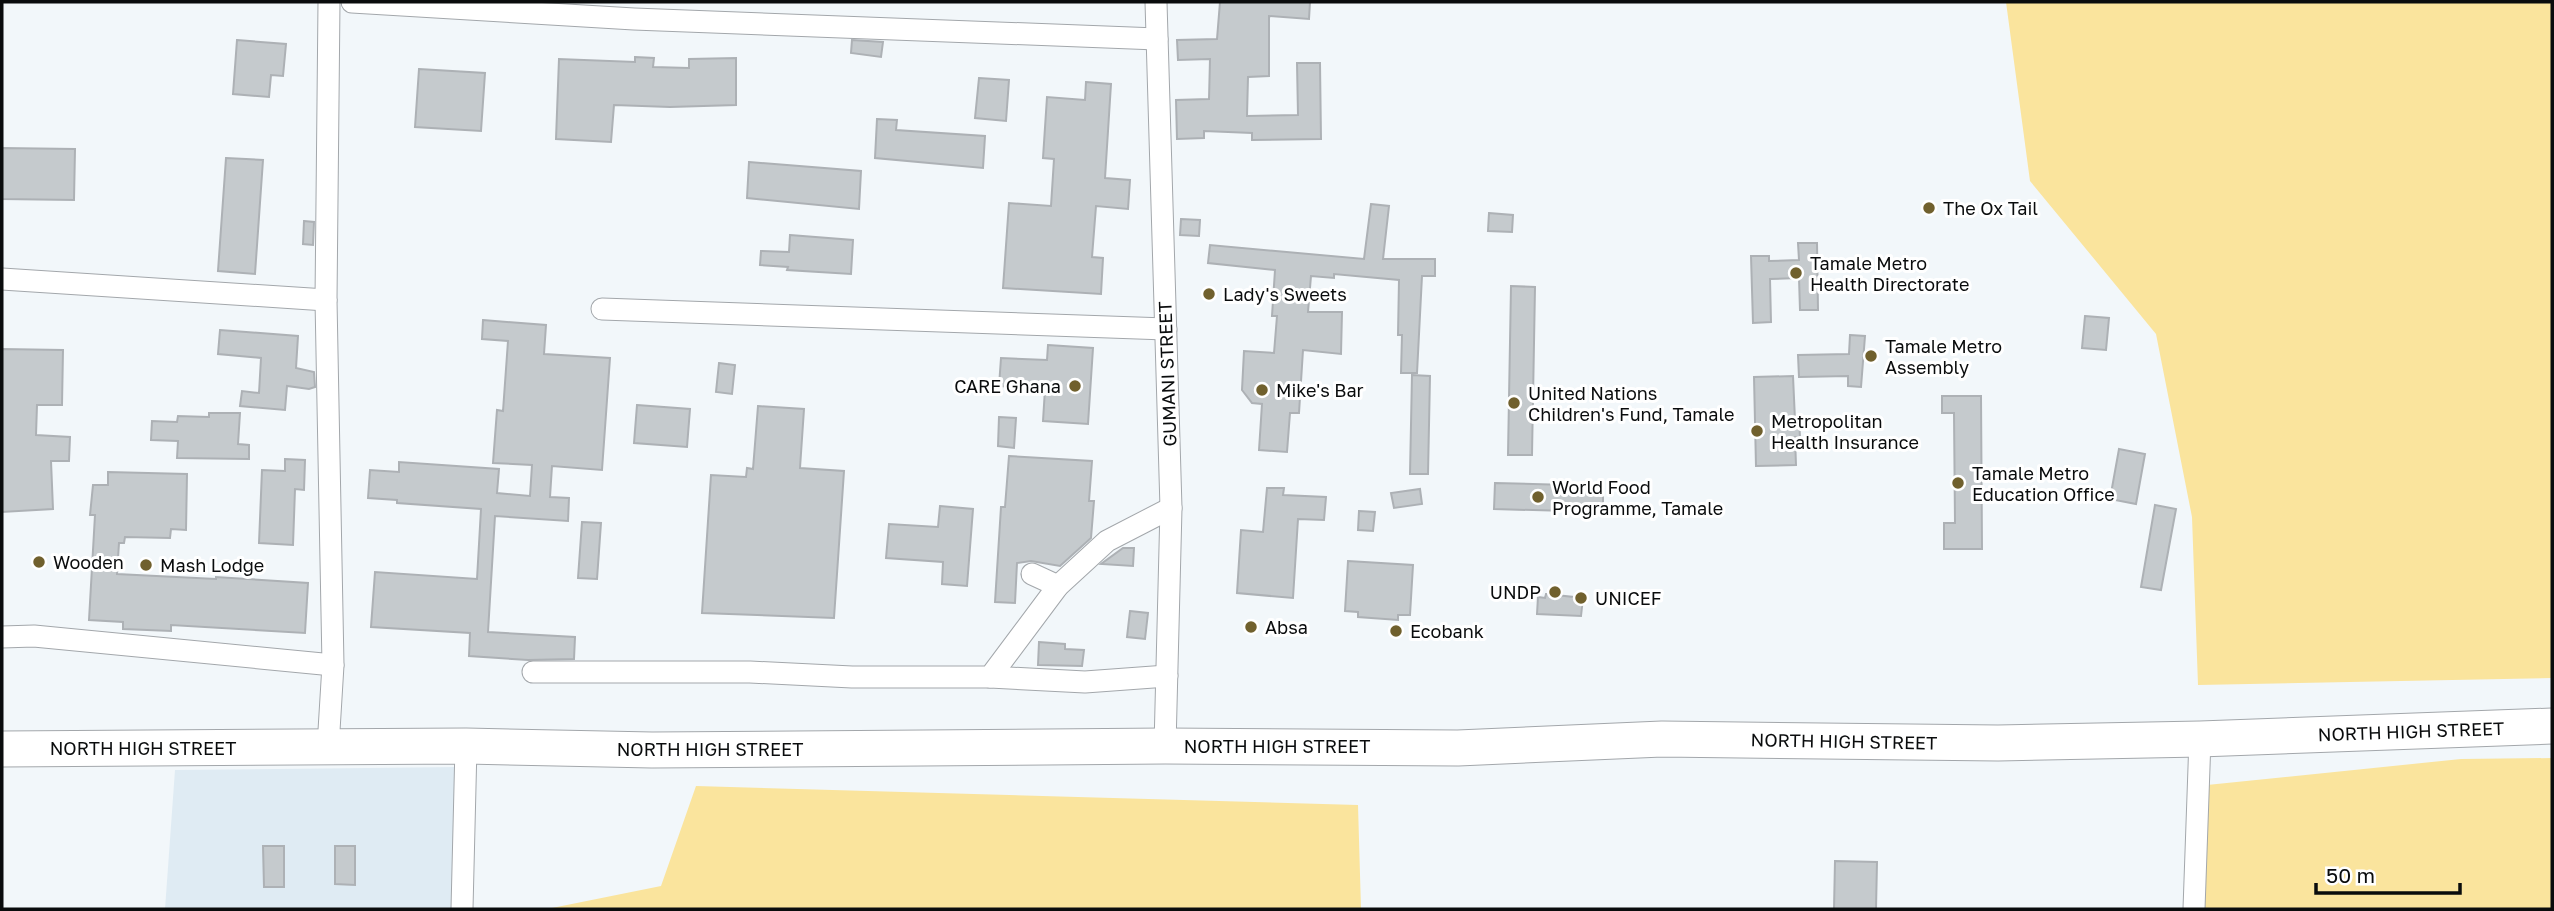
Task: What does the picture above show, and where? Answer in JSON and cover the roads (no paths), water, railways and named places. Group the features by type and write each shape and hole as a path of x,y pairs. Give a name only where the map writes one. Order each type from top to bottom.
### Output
{"highway":[{"name":"NORTH HIGH STREET","path":"2,749 466,746 652,750 1165,746 1458,748 1662,739 1998,743 2200,739 2552,726"}],"street":[{"path":"328,747 333,664 326,300 329,2"},
{"path":"352,2 634,19 1157,39"},
{"name":"GUMANI STREET","path":"1156,2 1171,508 1165,746"},
{"path":"2,279 326,300"},
{"path":"603,309 1166,329"},
{"path":"990,677 1058,586 1107,541 1171,508"},
{"path":"1032,574 1058,586"},
{"path":"2,637 34,636 333,664"},
{"path":"533,671 750,672 852,677 990,677 1085,682 1167,676"},
{"path":"2194,909 2200,739"},
{"path":"462,909 466,746"}],"place":[{"name":"The Ox Tail","path":"1929,208"},
{"name":"Tamale Metro Health Directorate","path":"1796,273"},
{"name":"Lady's Sweets","path":"1209,294"},
{"name":"Tamale Metro Assembly","path":"1871,356"},
{"name":"CARE Ghana","path":"1075,386"},
{"name":"Mike's Bar","path":"1262,390"},
{"name":"United Nations Children's Fund, Tamale","path":"1514,403"},
{"name":"Metropolitan Health Insurance","path":"1757,431"},
{"name":"Tamale Metro Education Office","path":"1958,483"},
{"name":"World Food Programme, Tamale","path":"1538,497"},
{"name":"Wooden","path":"39,562"},
{"name":"Mash Lodge","path":"146,565"},
{"name":"UNDP","path":"1555,592"},
{"name":"UNICEF","path":"1581,598"},
{"name":"Absa","path":"1251,627"},
{"name":"Ecobank","path":"1396,631"}]}
